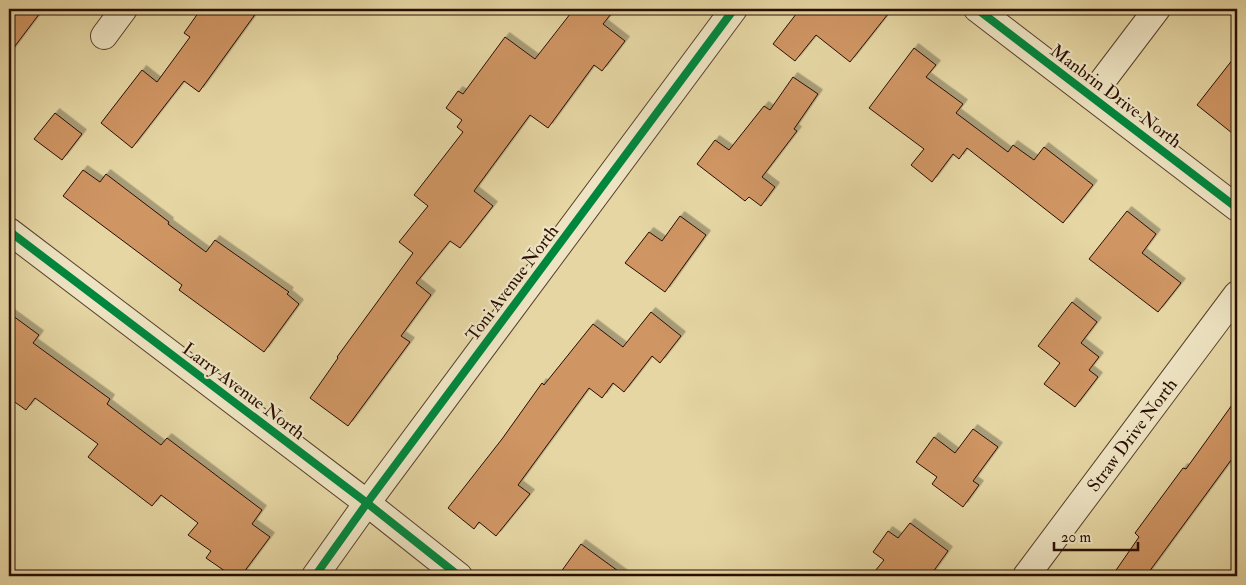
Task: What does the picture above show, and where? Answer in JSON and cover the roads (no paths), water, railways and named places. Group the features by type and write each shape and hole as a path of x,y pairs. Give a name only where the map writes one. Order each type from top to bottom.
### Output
{"street":[{"path":"104,36 124,9"},
{"name":"Toni Avenue North","path":"315,576 734,9"},
{"name":"Manbrin Drive North","path":"977,9 1237,208"},
{"path":"1091,96 1157,9"},
{"name":"Larry Avenue North","path":"9,231 459,576"},
{"name":"Straw Drive North","path":"1026,576 1237,294"}]}
